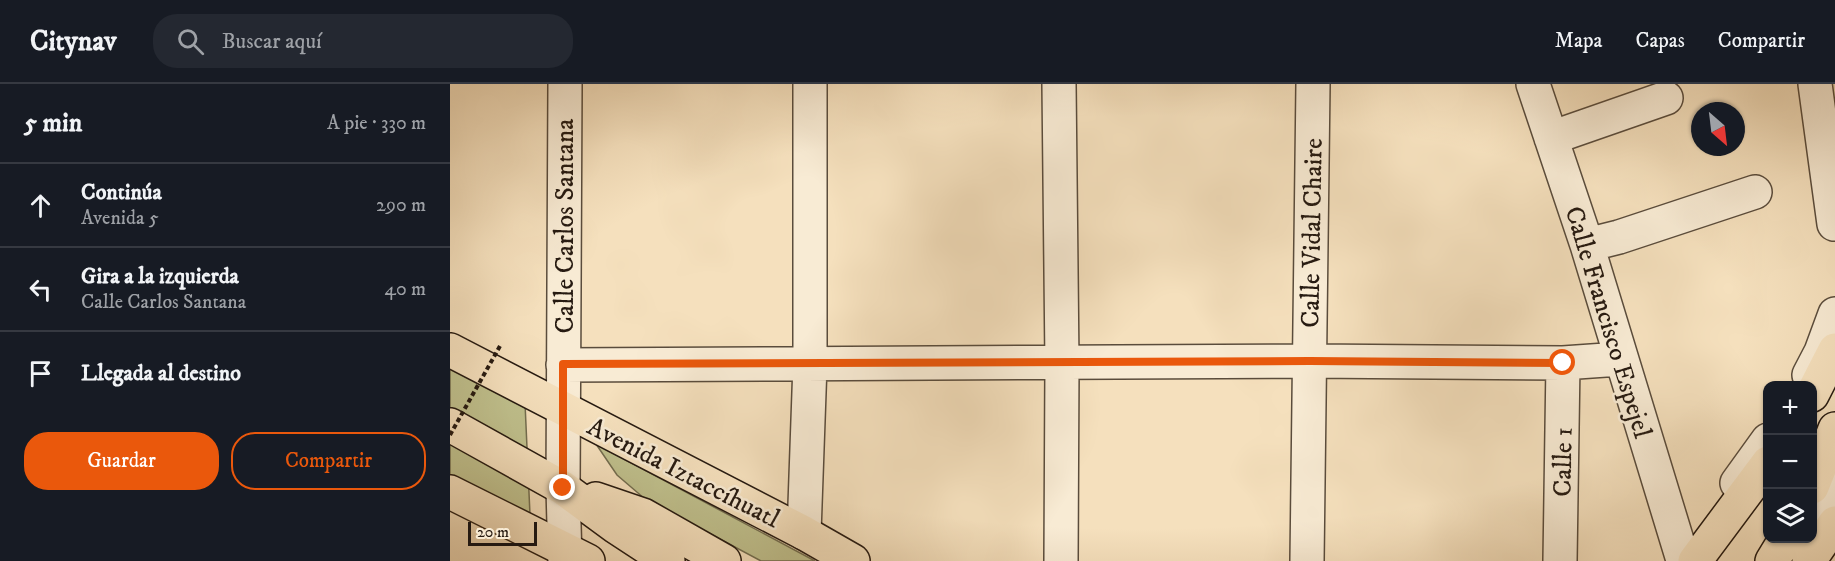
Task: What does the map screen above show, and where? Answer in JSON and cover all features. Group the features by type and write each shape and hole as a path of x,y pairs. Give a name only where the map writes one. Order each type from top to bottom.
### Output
{"main road":[{"name":"Avenida Iztaccíhuatl","path":"450,350 564,411 804,533 853,561"},
{"path":"1817,385 1835,350"},
{"path":"450,425 563,488 668,561"},
{"path":"1817,474 1835,429"},
{"path":"1686,561 1763,468"},
{"path":"563,488 643,515 724,561"},
{"path":"450,492 572,557"},
{"path":"1809,561 1835,523"},
{"path":"1820,561 1835,541"},
{"path":"1772,561 1783,543"}],"street":[{"name":"Calle Carlos Santana","path":"566,84 563,488 572,557"},
{"path":"804,533 810,364 810,84"},
{"path":"1059,84 1062,364 1061,561"},
{"name":"Calle Vidal Chaire","path":"1307,561 1313,84"},
{"name":"Calle Francisco Espejel","path":"1533,84 1587,245 1620,359 1686,561"},
{"path":"1815,84 1834,224"},
{"path":"1551,138 1666,98"},
{"path":"1587,245 1619,237 1755,192"},
{"path":"1806,381 1821,352 1835,314"},
{"path":"563,364 1062,364 1310,361 1563,363 1620,359"},
{"name":"Calle 1","path":"1560,561 1563,363"},
{"path":"1686,561 1763,447"},
{"path":"1817,518 1835,481"},
{"path":"1794,561 1804,543"}],"path":[{"path":"450,435 500,346"}],"green space":[{"path":"450,360 525,403 530,515 450,476"},
{"path":"596,444 815,561 761,561 645,499 617,475"}],"route":[{"path":"563,488 563,364 1062,364 1310,361 1563,363"}]}
